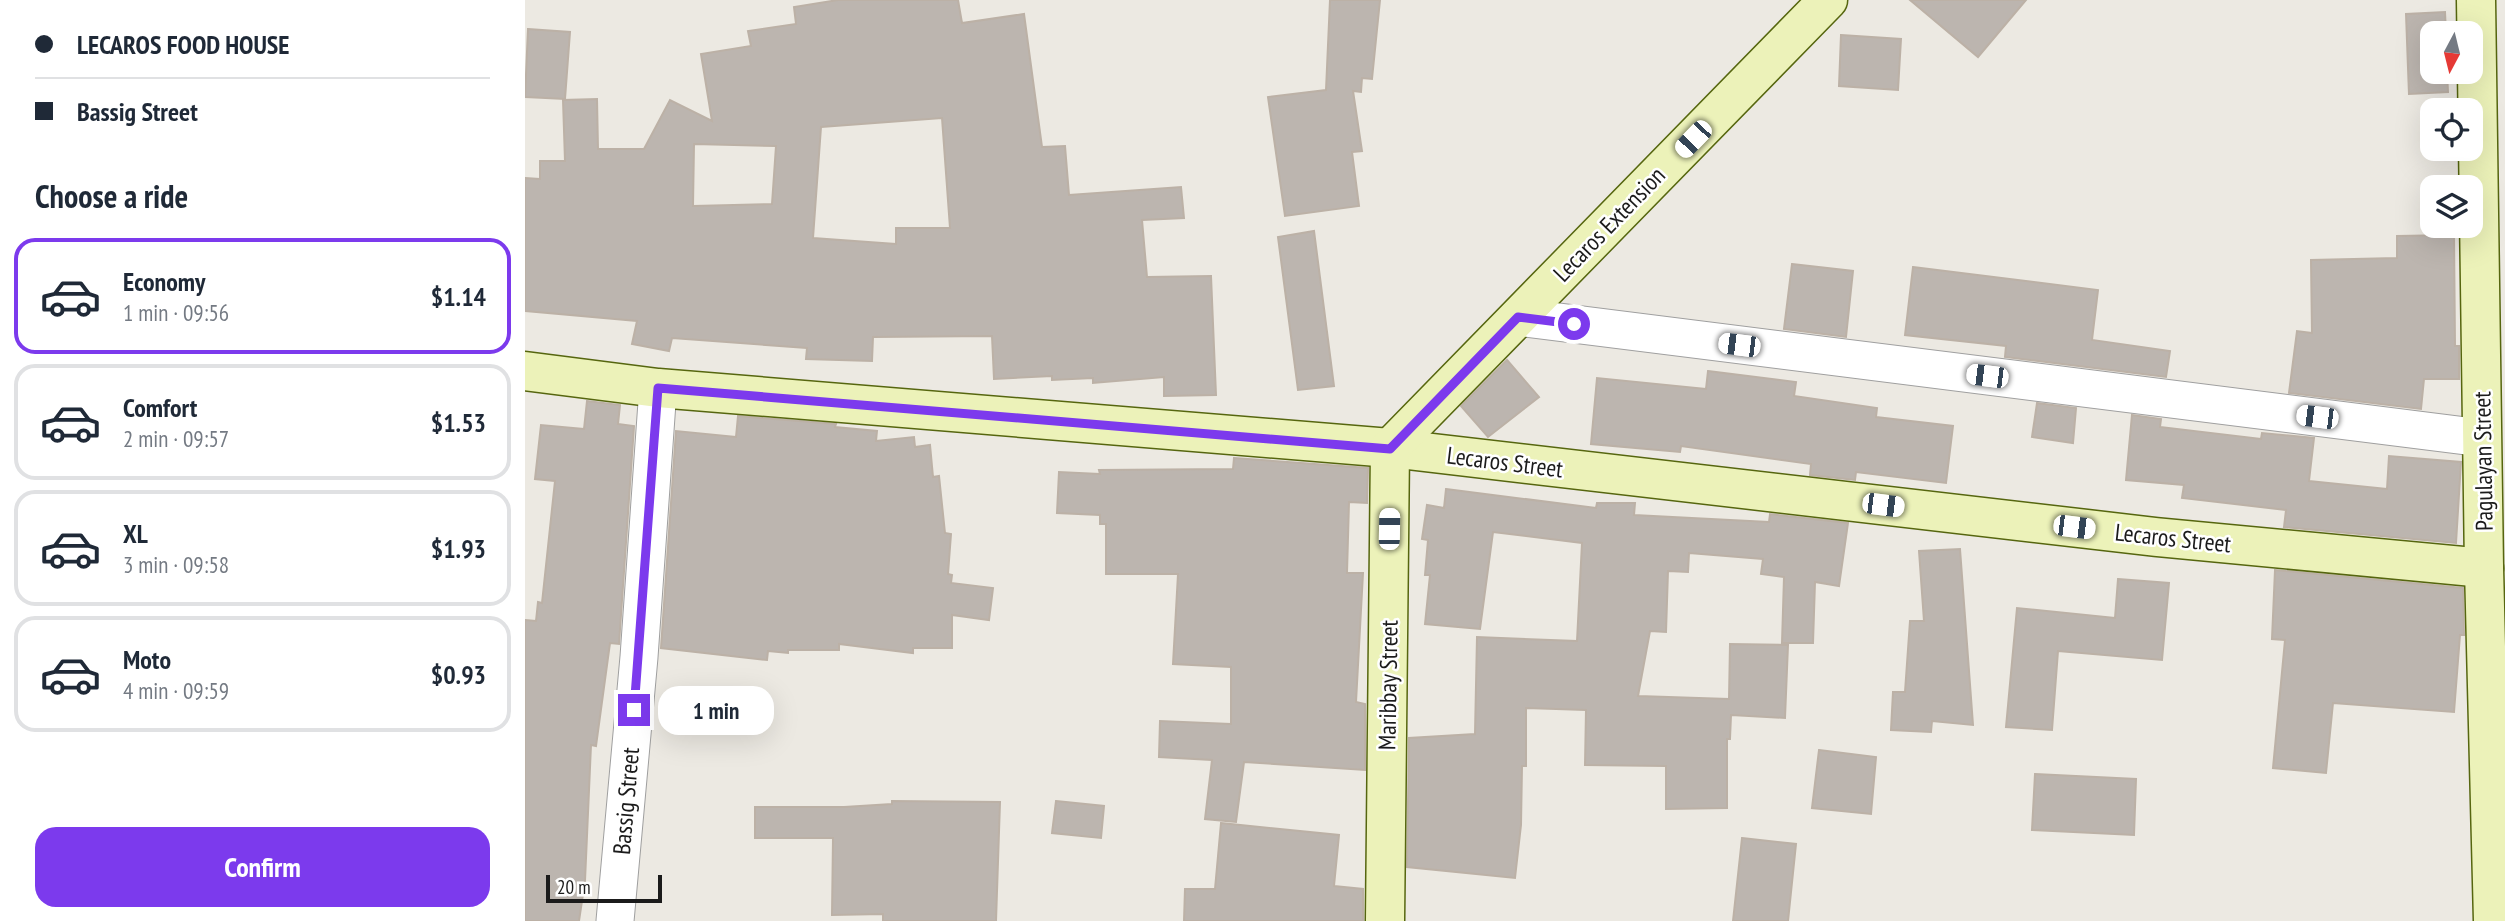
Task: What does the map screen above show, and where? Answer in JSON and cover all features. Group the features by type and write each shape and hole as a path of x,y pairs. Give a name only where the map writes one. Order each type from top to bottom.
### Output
{"street":[{"name":"Lecaros Extension","path":"1390,449 1828,0"},
{"name":"Pagulayan Street","path":"2476,0 2482,438 2495,569 2493,921"},
{"path":"1518,317 2482,438"},
{"name":"Lecaros Street","path":"525,371 658,388 1390,449 2156,537 2495,569"},
{"name":"Bassig Street","path":"615,921 639,657 658,388"},
{"name":"Maribbay Street","path":"1385,921 1390,449"}],"building":[{"path":"838,0 958,0 962,23 1024,14 1042,147 1065,146 1069,195 1181,187 1184,218 1142,220 1147,277 1211,276 1216,395 1164,396 1164,377 1093,383 1093,378 1052,380 1052,376 994,379 992,336 873,337 872,361 806,359 807,348 672,338 669,351 632,344 637,321 525,311 525,178 540,179 540,161 565,161 563,100 597,99 598,149 644,149 670,100 712,121 701,54 751,46 748,31 796,24 794,7","holes":["942,118 950,228 896,228 896,244 813,238 821,127","694,144 776,146 772,204 693,206"]},
{"path":"1330,0 1380,0 1372,79 1362,78 1361,92 1353,91 1362,151 1352,152 1359,206 1285,216 1268,97 1326,90"},
{"path":"1910,0 2026,0 1978,57"},
{"path":"2445,12 2445,21 2420,21 2420,84 2448,84 2448,92 2409,94 2406,14"},
{"path":"528,29 570,32 565,99 525,97"},
{"path":"1841,35 1901,39 1898,90 1839,86"},
{"path":"1314,231 1334,386 1298,390 1278,237"},
{"path":"2397,236 2454,238 2455,346 2459,346 2459,379 2424,379 2421,409 2289,393 2297,331 2312,333 2311,260 2397,258"},
{"path":"1792,264 1853,271 1846,337 1784,329"},
{"path":"1913,267 2098,290 2092,340 2170,351 2166,377 2005,357 2006,346 1905,335"},
{"path":"1507,360 1539,397 1488,437 1461,406"},
{"path":"1708,371 1796,382 1794,396 1877,408 1876,417 1953,426 1946,483 1856,472 1855,480 1810,475 1811,464 1681,446 1680,452 1591,444 1597,378 1706,389"},
{"path":"587,401 620,405 618,424 634,426 619,644 610,643 596,746 591,745 585,881 579,921 525,921 525,620 536,621 538,602 542,603 555,481 535,479 541,425 584,429"},
{"path":"2037,403 2076,408 2073,443 2032,437"},
{"path":"2132,415 2161,419 2160,427 2261,439 2262,433 2314,438 2309,481 2387,489 2389,456 2461,462 2456,543 2284,527 2286,510 2182,498 2184,485 2126,480"},
{"path":"738,416 836,424 835,427 877,431 876,441 914,437 915,447 930,445 933,477 939,476 945,533 951,534 948,574 952,575 951,583 993,588 989,620 952,615 952,648 913,648 913,653 839,644 839,650 788,650 788,653 768,651 767,660 661,648 676,431 736,437"},
{"path":"1234,458 1368,468 1367,503 1349,502 1347,573 1363,573 1356,702 1365,704 1365,770 1244,762 1236,822 1205,819 1212,760 1159,757 1160,721 1231,724 1231,667 1173,664 1178,574 1106,574 1106,524 1100,524 1100,515 1057,513 1059,472 1100,474 1099,470 1233,469"},
{"path":"1446,489 1596,508 1597,503 1635,503 1634,515 1769,522 1770,514 1848,523 1839,586 1815,582 1813,643 1782,643 1784,577 1761,574 1763,559 1689,553 1688,572 1668,571 1666,632 1650,631 1638,696 1729,699 1730,644 1788,645 1785,718 1731,715 1730,739 1727,739 1727,808 1666,809 1666,766 1585,765 1586,710 1526,708 1526,766 1522,766 1521,825 1515,878 1407,867 1409,738 1475,734 1477,637 1577,641 1582,543 1493,532 1480,629 1425,624 1430,575 1425,575 1428,540 1422,539 1427,505 1444,508"},
{"path":"1960,549 1973,725 1932,721 1931,732 1891,730 1893,692 1905,692 1910,621 1924,621 1919,551"},
{"path":"2275,570 2463,588 2464,635 2460,635 2454,712 2333,703 2326,773 2273,768 2285,640 2272,639"},
{"path":"2118,579 2169,583 2162,660 2058,651 2052,730 2006,727 2017,608 2115,618"},
{"path":"1819,750 1876,757 1871,814 1812,808"},
{"path":"2035,774 2136,779 2134,835 2032,830"},
{"path":"892,801 1000,802 996,921 883,921 883,914 832,915 833,838 755,838 755,807 844,807 892,804"},
{"path":"1056,801 1104,806 1101,838 1052,833"},
{"path":"1221,823 1339,835 1334,886 1363,889 1363,921 1184,921 1185,889 1215,889"},
{"path":"1742,838 1796,844 1788,921 1733,921"}],"route":[{"path":"634,710 658,388 1390,449 1518,317 1574,324"}]}
